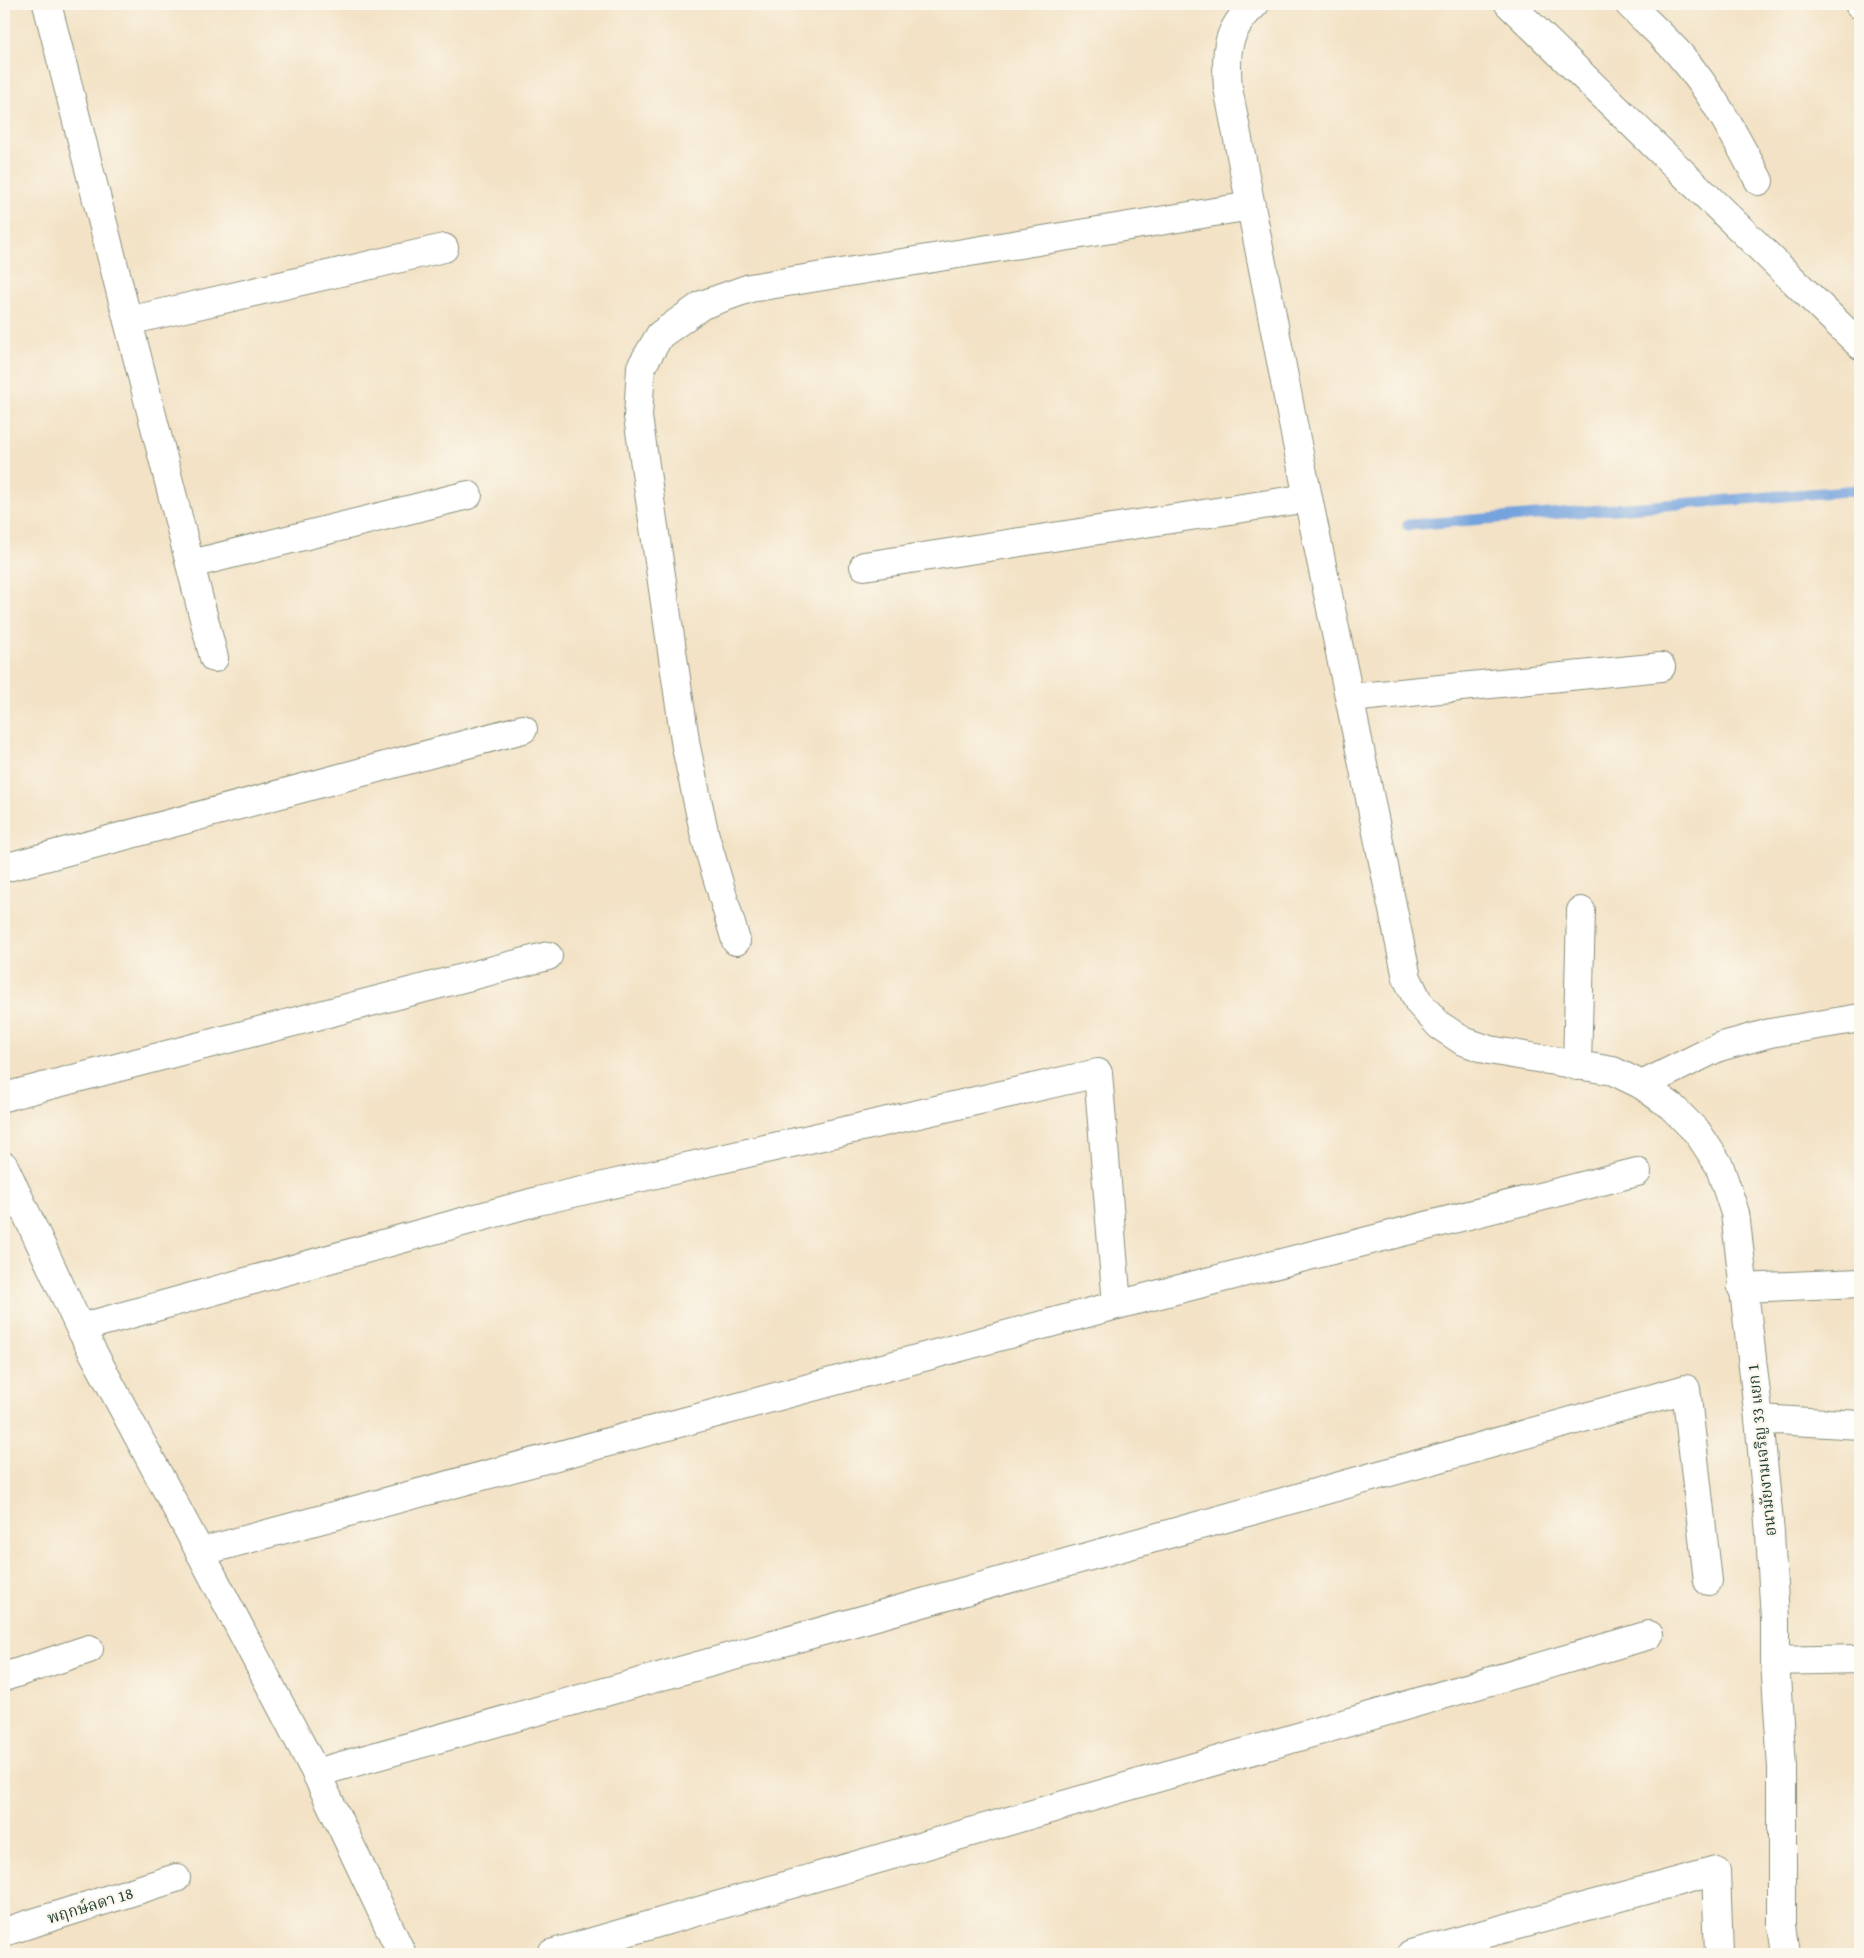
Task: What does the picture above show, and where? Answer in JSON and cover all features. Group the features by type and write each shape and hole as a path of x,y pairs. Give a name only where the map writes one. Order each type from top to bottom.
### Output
{"street":[{"path":"46,4 214,658"},
{"path":"1509,4 1860,346"},
{"path":"1629,4 1680,55 1708,91 1732,129 1759,181"},
{"name":"อนามัยงามเจริญ 33 แยก 1","path":"1246,7 1231,34 1226,58 1228,88 1308,498 1407,978 1419,1003 1439,1025 1462,1041 1489,1050 1612,1071 1642,1085 1671,1106 1698,1133 1720,1165 1735,1214 1770,1533 1775,1620 1775,1661 1782,1768 1782,1926 1786,1954"},
{"path":"736,941 705,836 686,747 638,417 641,367 660,335 702,305 750,288 1252,206"},
{"path":"128,321 444,248"},
{"path":"191,564 468,495"},
{"path":"864,566 1308,498"},
{"path":"1350,698 1661,667"},
{"path":"4,868 522,729"},
{"path":"1577,1066 1581,911"},
{"path":"4,1097 548,956"},
{"path":"1642,1085 1719,1047 1770,1033 1860,1018"},
{"path":"80,1328 538,1201 1098,1073 1118,1305"},
{"path":"4,1166 80,1328 316,1773 402,1954"},
{"path":"200,1552 1118,1305 1637,1172"},
{"path":"1742,1288 1860,1283"},
{"path":"316,1773 1686,1389 1708,1581"},
{"path":"1759,1419 1860,1425"},
{"path":"550,1954 1649,1635"},
{"path":"4,1677 89,1649"},
{"path":"1775,1661 1860,1659"},
{"path":"1412,1954 1716,1871 1720,1954"},
{"name":"พฤกษ์ลดา 18","path":"4,1932 176,1878"}],"waterway":[{"path":"1408,525 1860,490"}]}
